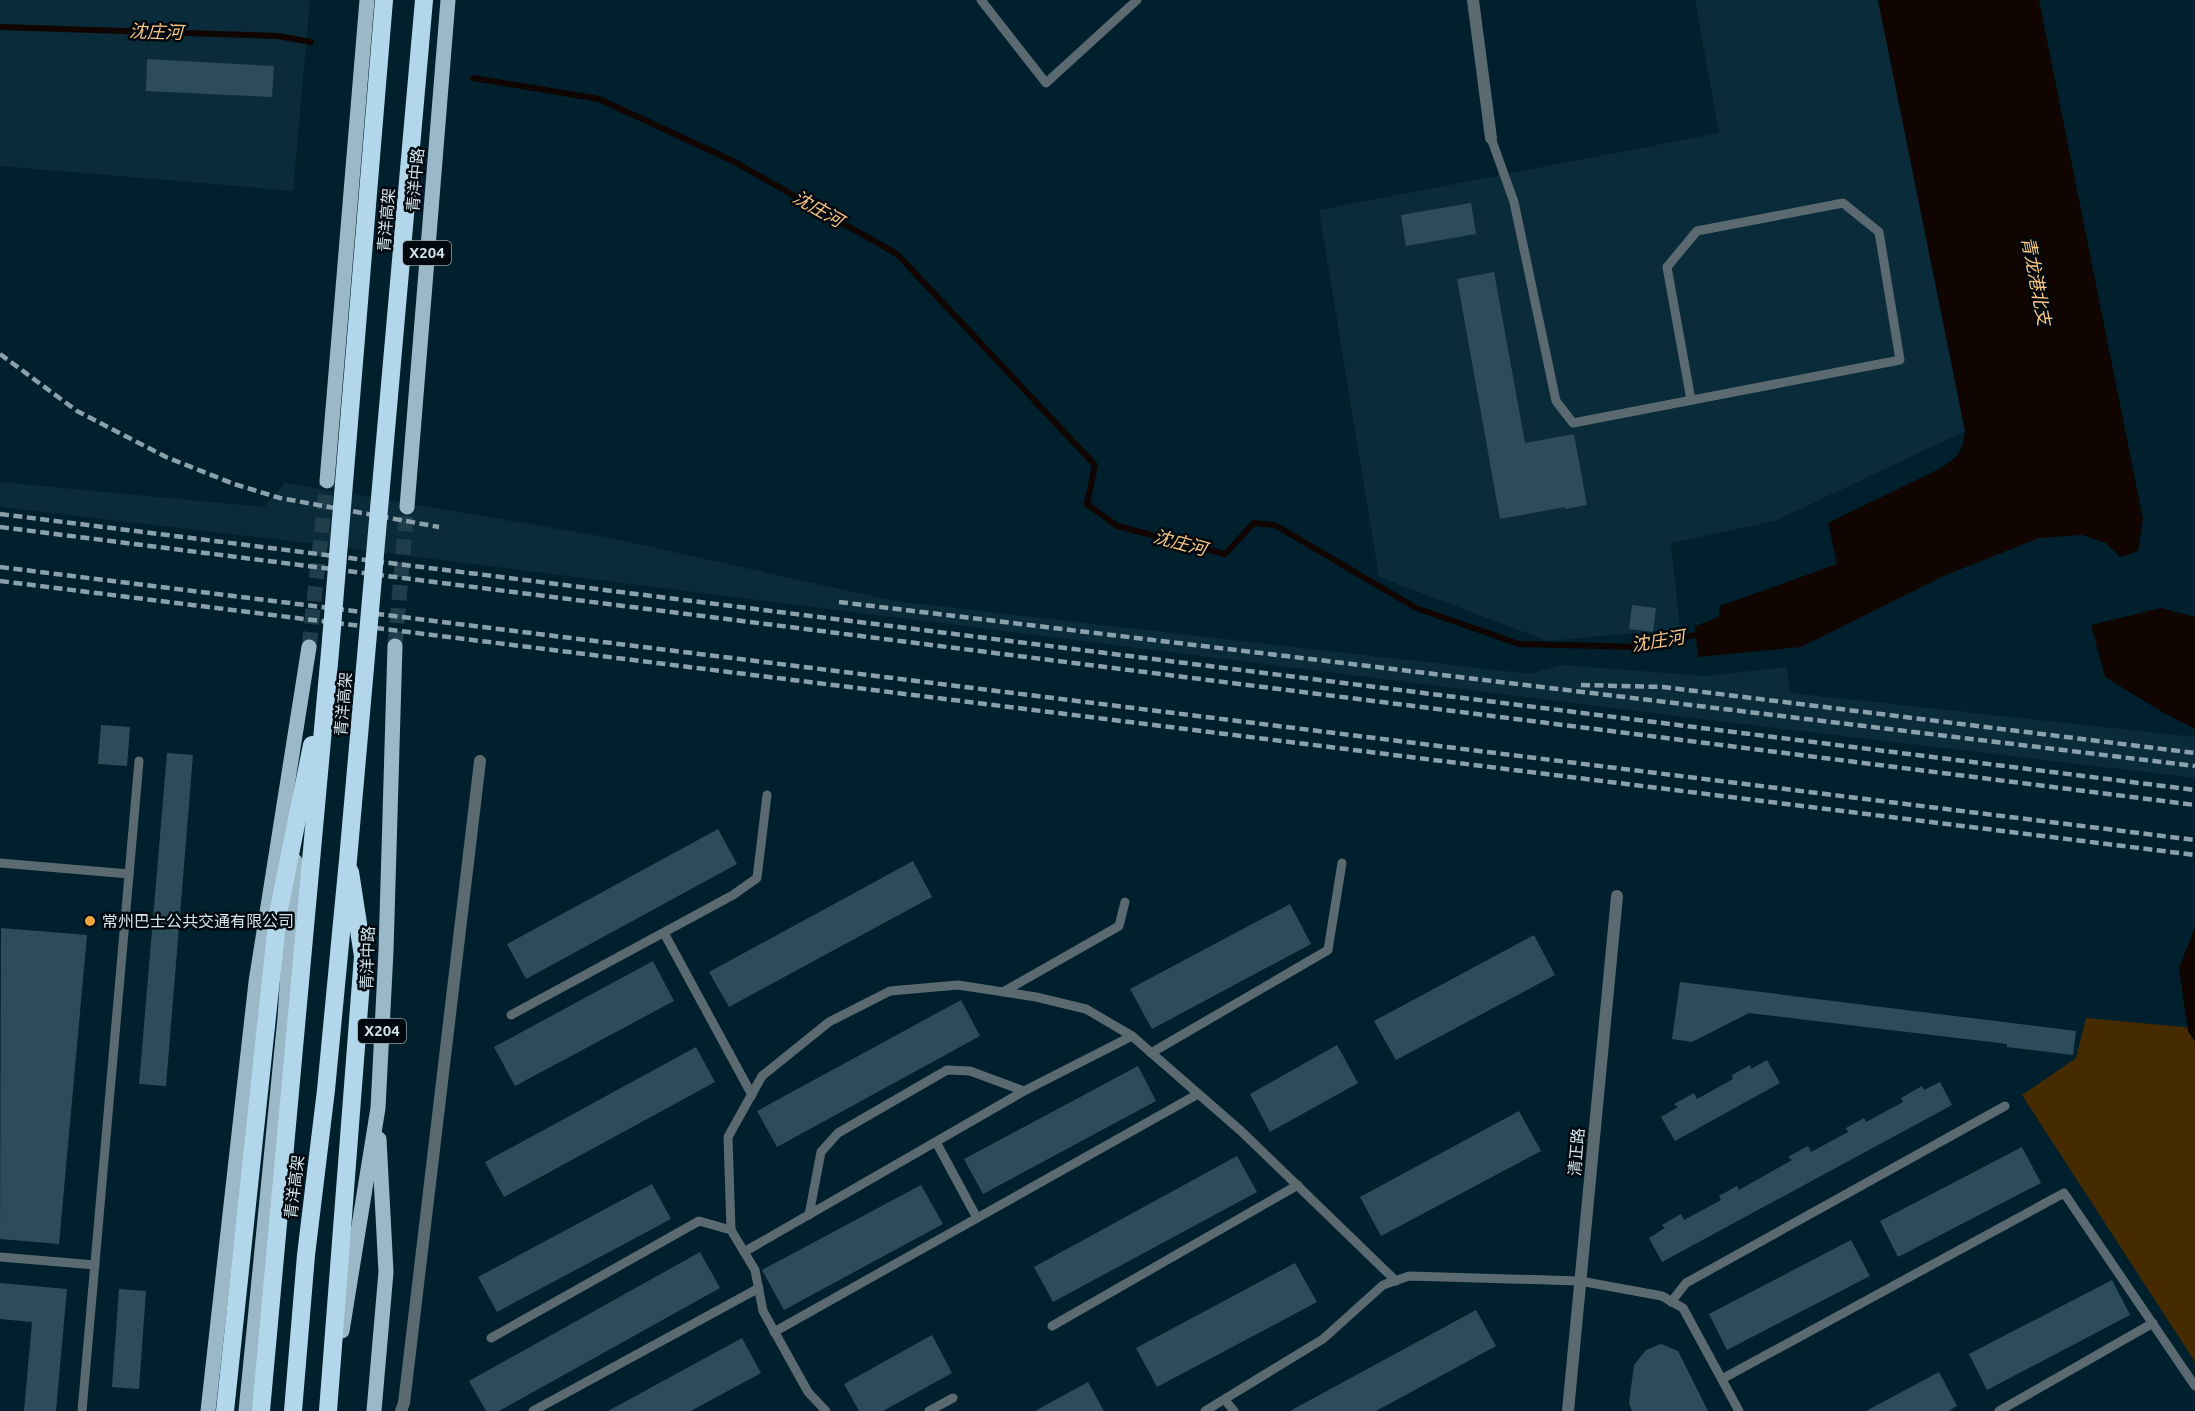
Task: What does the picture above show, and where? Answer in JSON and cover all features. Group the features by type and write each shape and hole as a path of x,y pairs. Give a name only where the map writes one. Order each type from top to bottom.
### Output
{"highway":[{"name":"青洋高架","path":"261,1411 330,652 384,0"},
{"name":"青洋高架","path":"293,1411 306,1255 326,1090 348,860 424,0"},
{"path":"225,1411 278,914 330,652"},
{"path":"328,1411 363,956 348,860"}],"main road":[{"path":"327,481 367,0"},
{"name":"青洋中路","path":"407,507 448,0"},
{"name":"青洋中路","path":"328,1411 378,1108 386,940 395,646"},
{"path":"208,1411 256,982 309,647 285,1018 246,1411"},
{"path":"374,1411 386,1272 378,1108"}],"street":[{"path":"1473,0 1491,138"},
{"path":"401,1411 404,1403 480,761"},
{"name":"清正路","path":"1568,1411 1617,896"}],"lane":[{"path":"981,0 1046,83 1137,0"},
{"path":"1491,138 1514,202 1556,401 1573,423 1900,360 1879,232 1843,203 1697,231 1667,267 1691,400"},
{"path":"82,1411 139,761"},
{"path":"511,1015 733,896 756,878 767,795"},
{"path":"0,863 129,874"},
{"path":"1151,1053 1328,950 1342,863"},
{"path":"1003,992 1119,926 1125,902"},
{"path":"664,933 752,1095"},
{"path":"826,1411 808,1392 774,1332 763,1311 755,1270 731,1230 728,1137 762,1077 829,1022 890,991 958,985 1036,997 1086,1009 1132,1036 1241,1131 1396,1281"},
{"path":"744,1252 1024,1091 1132,1036"},
{"path":"808,1215 821,1152 838,1133 947,1071 970,1071 1024,1091"},
{"path":"774,1332 1198,1094"},
{"path":"1671,1302 1686,1283 2005,1106"},
{"path":"936,1142 977,1218"},
{"path":"1052,1326 1298,1185"},
{"path":"1722,1379 2064,1193 2195,1386"},
{"path":"491,1338 699,1221 731,1230"},
{"path":"0,1257 95,1265"},
{"path":"1205,1411 1323,1339 1383,1285 1409,1276 1580,1281 1662,1296 1683,1308 1739,1411"},
{"path":"533,1411 759,1288"},
{"path":"1999,1411 2153,1323"},
{"path":"929,1411 953,1398"},
{"path":"1225,1400 1234,1411"}],"shaded area":[{"path":"0,0 310,0 293,191 0,166"},
{"path":"1695,0 1878,0 1965,431 1775,521 1671,543 1680,629 1548,641 1379,577 1319,210 1719,133"},
{"path":"0,482 264,507 285,483 606,537 894,601 1530,674 1563,665 1705,676 1786,667 1791,693 2195,737 2195,778 1693,718 282,540 0,507"},
{"path":"2086,1018 2195,1028 2195,1362 2022,1095 2076,1058"}],"water":[{"name":"青龙港北支","path":"1878,0 2039,0 2143,519 2138,551 2120,557 2106,543 2082,535 2039,538 1946,575 1801,647 1698,657 1695,626 1719,617 1720,606 1837,564 1828,523 1941,468 1956,457 1963,444 1965,431"},
{"path":"2161,608 2195,617 2195,729 2105,677 2091,625"},
{"path":"2195,927 2195,1042 2188,1031 2179,968"}],"building":[{"path":"147,59 274,66 272,97 146,91"},
{"path":"1471,203 1476,234 1406,246 1401,215"},
{"path":"1494,272 1525,443 1574,434 1587,505 1500,519 1457,279"},
{"path":"1632,605 1656,608 1653,632 1629,629"},
{"path":"101,725 130,727 127,766 98,764"},
{"path":"167,753 193,755 166,1086 139,1084"},
{"path":"718,829 737,864 526,979 507,944"},
{"path":"913,861 932,897 729,1007 709,972"},
{"path":"1290,904 1311,944 1152,1029 1130,989"},
{"path":"1,928 87,935 59,1244 0,1239"},
{"path":"1534,935 1555,975 1396,1060 1374,1021"},
{"path":"653,961 674,1001 515,1086 494,1047"},
{"path":"1680,982 2076,1031 2073,1055 2007,1047 2007,1044 1749,1013 1692,1042 1672,1039"},
{"path":"961,1000 980,1036 777,1147 757,1111"},
{"path":"1337,1045 1358,1083 1270,1132 1250,1094"},
{"path":"696,1047 715,1082 504,1197 485,1162"},
{"path":"1767,1060 1780,1083 1675,1141 1661,1117 1678,1107 1674,1104 1694,1093 1697,1099 1733,1079 1732,1075 1750,1065 1751,1069"},
{"path":"1138,1066 1156,1101 983,1194 964,1159"},
{"path":"1940,1082 1952,1105 1662,1262 1649,1238 1665,1228 1662,1225 1681,1214 1684,1220 1721,1200 1719,1196 1737,1186 1739,1190 1792,1160 1788,1157 1808,1146 1811,1152 1848,1132 1846,1128 1864,1118 1866,1122 1903,1102 1901,1098 1922,1086 1924,1090"},
{"path":"1519,1111 1541,1151 1381,1236 1360,1197"},
{"path":"2022,1147 2041,1183 1898,1257 1880,1221"},
{"path":"1237,1156 1257,1192 1053,1302 1034,1267"},
{"path":"652,1184 671,1219 497,1312 478,1277"},
{"path":"921,1185 943,1224 784,1310 762,1270"},
{"path":"1851,1240 1870,1276 1727,1350 1709,1314"},
{"path":"700,1252 720,1288 499,1411 486,1411 469,1381"},
{"path":"1295,1263 1317,1302 1157,1387 1136,1348"},
{"path":"2112,1280 2130,1315 1987,1390 1969,1354"},
{"path":"0,1283 67,1289 56,1411 24,1411 32,1322 0,1319"},
{"path":"119,1289 146,1291 139,1389 112,1387"},
{"path":"1476,1310 1496,1346 1376,1411 1290,1411"},
{"path":"932,1335 952,1373 883,1411 859,1411 844,1384"},
{"path":"742,1338 761,1373 691,1411 608,1411"},
{"path":"1661,1344 1678,1351 1708,1411 1632,1411 1629,1403 1634,1365 1646,1350"},
{"path":"1939,1372 1957,1406 1949,1411 1866,1411"},
{"path":"1088,1382 1104,1411 1035,1411"}],"waterway":[{"name":"沈庄河","path":"0,27 278,36 311,42"},
{"name":"沈庄河","path":"473,78 599,99 735,162 897,254 1095,465 1087,504 1117,526 1225,554 1254,523 1275,525 1416,608 1519,644 1639,647 1704,633"}],"tunnel":[{"path":"309,647 327,481"},
{"path":"395,646 407,507"}],"railway":[{"path":"0,354 77,411 166,457 234,484 280,498 439,527"},
{"path":"0,514 2195,790"},
{"path":"0,527 2195,805"},
{"path":"0,567 2195,840"},
{"path":"0,581 2195,855"},
{"path":"839,602 2195,766"},
{"path":"1581,685 1663,687 2195,753"}],"place":[{"name":"常州巴士公共交通有限公司","path":"90,921"}]}
